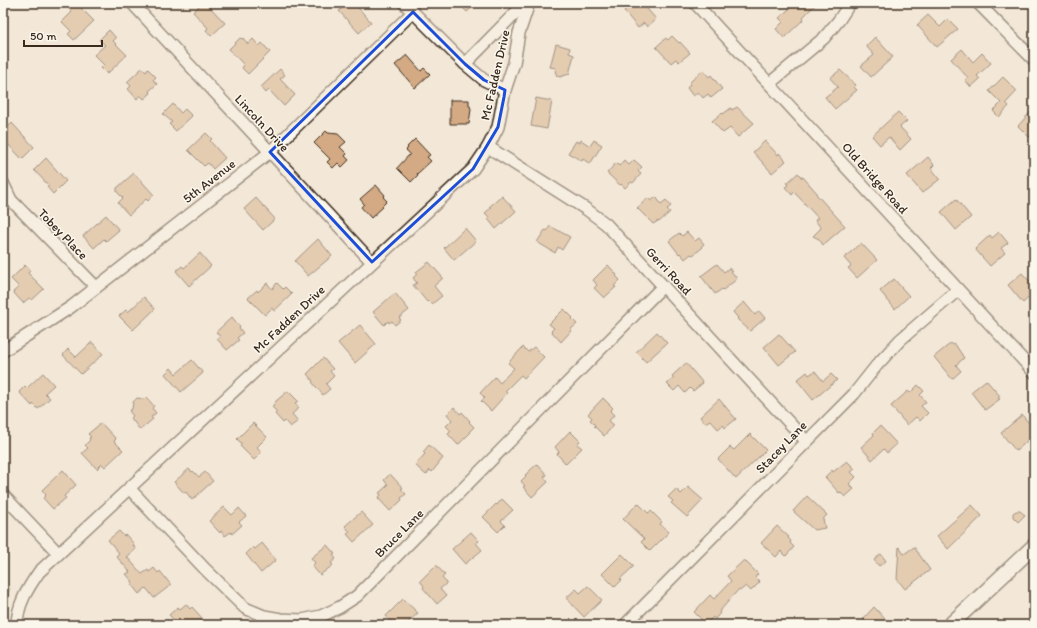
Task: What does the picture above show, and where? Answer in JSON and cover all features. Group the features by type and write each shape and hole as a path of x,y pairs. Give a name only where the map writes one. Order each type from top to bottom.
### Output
{"main road":[{"path":"950,625 1034,546"}],"street":[{"name":"Lincoln Drive","path":"132,3 372,262"},
{"path":"404,3 465,64 484,80 505,90"},
{"path":"465,64 525,3"},
{"name":"Mc Fadden Drive","path":"17,625 17,618 25,592 39,572 58,553 473,169 488,147 498,127 505,90 514,64 519,33 529,3"},
{"name":"Old Bridge Road","path":"695,3 1034,372"},
{"path":"770,83 824,38 839,20 850,3"},
{"path":"978,3 1034,60"},
{"name":"5th Avenue","path":"3,351 71,308 270,152 413,12"},
{"name":"Gerri Road","path":"488,147 586,209 606,224 806,441"},
{"name":"Tobey Place","path":"3,183 11,200 96,287"},
{"name":"Bruce Lane","path":"129,488 205,569 245,608 264,616 281,619 302,620 321,616 340,607 357,596 663,286"},
{"name":"Stacey Lane","path":"625,625 854,394 876,365 900,340 958,290"},
{"path":"3,496 58,553"}],"highlighted area":[{"path":"413,12 465,64 484,80 505,90 504,97 498,127 473,169 372,262 270,152"}],"green space":[{"path":"3,586 10,588 3,613"}],"building":[{"path":"63,3 85,3 81,8 94,21 74,40 68,34 71,31 62,22 72,12"},
{"path":"202,3 206,3 225,23 211,36 206,30 208,28 193,12"},
{"path":"348,3 354,3 371,22 359,33 339,11"},
{"path":"458,3 477,3 467,12"},
{"path":"633,3 642,3 656,19 647,27 644,23 638,28 624,11"},
{"path":"796,3 817,3 803,17 804,19 784,38 776,29 783,22 779,18"},
{"path":"928,15 940,27 948,19 958,29 937,47 917,25"},
{"path":"109,30 116,38 113,41 127,55 107,74 101,68 104,65 94,55 105,45 99,40"},
{"path":"672,36 690,53 679,62 676,59 671,63 656,47 666,38 668,40"},
{"path":"875,37 893,57 871,77 861,66 874,55 866,46"},
{"path":"240,38 243,38 248,44 253,39 259,46 262,43 270,52 248,74 242,68 244,65 229,49"},
{"path":"556,44 570,48 569,53 574,55 569,74 560,77 557,76 555,71 556,68 550,67"},
{"path":"962,49 973,62 982,53 991,63 977,76 980,79 971,87 965,80 968,78 951,59"},
{"path":"407,55 421,71 424,68 430,74 415,88 395,65"},
{"path":"142,68 146,72 148,69 156,77 153,80 157,84 149,91 151,93 144,99 140,95 137,99 128,89 131,86 127,82"},
{"path":"280,69 285,75 280,79 295,95 284,106 269,90 266,93 261,87"},
{"path":"703,70 709,77 711,75 722,89 711,98 708,94 703,98 698,92 693,96 687,88 690,84 689,83"},
{"path":"840,70 856,85 854,87 857,90 835,109 825,97 838,87 830,78"},
{"path":"1003,77 1017,91 1006,103 1009,106 999,117 993,111 1001,103 989,91"},
{"path":"536,98 552,101 547,129 531,126"},
{"path":"450,100 469,100 469,106 471,109 469,124 450,124"},
{"path":"173,104 181,113 185,109 192,116 176,131 169,124 172,122 163,114"},
{"path":"737,107 754,123 738,137 730,128 723,133 712,121 722,113 723,114 731,108 732,110"},
{"path":"1034,108 1034,133 1029,137 1018,126"},
{"path":"898,112 907,121 900,127 911,139 900,150 889,137 880,145 872,136"},
{"path":"12,123 34,147 22,159 3,139 3,132"},
{"path":"326,131 328,133 338,134 346,142 340,147 347,154 345,156 349,160 342,167 338,163 333,168 327,162 330,159 314,143"},
{"path":"206,133 212,139 210,141 225,158 213,169 208,163 204,166 188,150"},
{"path":"415,139 430,155 427,157 431,161 411,182 397,168 410,154 406,150 408,148 407,147"},
{"path":"581,140 590,146 594,140 602,145 590,164 583,159 582,161 568,153 576,141 580,143"},
{"path":"765,141 786,161 772,173 753,152"},
{"path":"928,157 934,165 931,168 940,179 922,193 907,175"},
{"path":"46,158 66,181 53,194 47,187 49,186 34,170"},
{"path":"624,160 629,165 634,160 642,167 638,171 641,174 633,183 631,182 625,188 607,173 616,163 619,166"},
{"path":"134,173 154,195 148,201 146,199 129,215 118,203 123,198 117,192 117,188"},
{"path":"798,173 845,226 823,245 819,239 813,236 821,228 815,220 818,218 794,192 792,195 785,187 788,185 787,183"},
{"path":"376,185 385,195 383,197 387,201 371,218 361,207 364,204 360,199"},
{"path":"502,196 516,211 496,229 485,213 491,208 489,207"},
{"path":"656,197 661,204 666,200 671,206 667,209 670,212 659,222 658,221 653,224 637,208 648,198 651,201"},
{"path":"256,198 275,219 263,230 244,209"},
{"path":"956,199 971,217 956,230 941,212"},
{"path":"106,215 119,230 106,241 104,239 94,248 83,236"},
{"path":"550,226 570,237 562,250 558,247 555,253 537,242 545,230 547,231"},
{"path":"465,228 476,241 454,260 444,248"},
{"path":"687,232 695,241 699,238 704,244 701,247 702,248 685,259 669,241 679,233 682,236"},
{"path":"999,232 1008,243 1001,248 1005,253 990,266 975,249 990,235 992,238"},
{"path":"318,239 332,256 308,276 295,261"},
{"path":"861,243 877,260 857,278 848,268 851,266 844,258"},
{"path":"200,253 211,266 189,286 176,271 182,266 184,268"},
{"path":"429,262 443,278 434,286 442,296 432,304 429,301 427,302 413,285 417,283 413,278 417,274 416,272"},
{"path":"717,264 724,272 729,268 737,279 723,290 722,289 715,294 701,276"},
{"path":"25,265 30,271 28,273 44,289 32,300 29,298 23,303 13,292 19,287 11,279"},
{"path":"608,265 620,280 614,286 616,287 604,298 594,288 597,285 593,280"},
{"path":"1022,273 1034,286 1034,293 1023,303 1008,285"},
{"path":"894,279 909,296 895,309 880,291"},
{"path":"267,283 272,289 277,283 283,289 285,287 292,294 274,311 272,308 265,315 248,298 257,290 258,292"},
{"path":"395,293 409,310 399,318 401,320 395,325 392,321 389,323 388,321 384,325 373,312"},
{"path":"144,297 155,309 133,330 119,316 126,310 128,312"},
{"path":"744,302 755,315 759,311 765,318 750,331 737,319 738,318 733,312"},
{"path":"564,309 577,324 570,330 571,331 561,342 551,331 554,328 549,324"},
{"path":"232,317 243,333 237,338 239,340 227,350 217,339 220,336 216,332"},
{"path":"360,325 376,344 355,363 338,343"},
{"path":"657,332 667,343 646,362 636,352"},
{"path":"779,334 795,352 779,365 764,347"},
{"path":"92,342 103,354 81,374 63,355 68,349 76,357"},
{"path":"951,343 953,345 955,344 964,358 956,365 961,371 952,379 934,357"},
{"path":"523,347 528,352 534,347 544,357 524,378 521,375 505,391 507,393 491,411 481,401 485,398 480,393 495,377 500,383 514,368 508,363"},
{"path":"323,358 333,369 330,371 334,376 326,384 330,389 323,395 307,374"},
{"path":"192,360 203,373 181,392 165,374 171,368 176,374"},
{"path":"686,363 703,383 693,391 690,388 685,393 679,386 674,391 667,384 674,378 672,376"},
{"path":"815,371 823,381 831,374 837,380 813,400 797,380 807,372 809,375"},
{"path":"43,373 54,385 45,393 50,398 38,409 33,404 32,406 19,392 25,386 27,388"},
{"path":"986,380 1000,396 998,398 1000,399 985,410 971,392"},
{"path":"918,385 924,391 920,395 926,402 921,406 928,413 920,421 916,417 907,425 891,406 908,391 910,393"},
{"path":"288,391 298,401 295,403 299,408 292,414 298,421 290,427 285,421 283,423 275,414 277,412 272,407 276,401"},
{"path":"146,397 154,406 152,408 156,413 151,417 153,419 140,430 131,418 133,416 129,411 132,409 133,402 137,398 144,399"},
{"path":"603,398 613,408 610,411 614,415 609,421 614,425 604,436 594,426 595,425 590,420 592,418 588,414"},
{"path":"719,399 736,419 725,428 723,425 718,429 710,420 705,423 700,417"},
{"path":"454,407 460,414 462,412 474,427 458,445 448,434 451,431 446,426 452,420 447,414"},
{"path":"1022,415 1034,429 1034,435 1016,451 1001,433"},
{"path":"101,423 116,439 114,441 123,450 105,467 102,464 97,469 82,453 88,448 85,445 91,437 88,434"},
{"path":"253,423 267,437 257,447 262,452 254,460 240,446 242,444 237,439"},
{"path":"880,426 897,444 887,453 884,449 872,460 861,447 874,435 873,433"},
{"path":"570,431 580,441 577,444 582,448 566,464 557,454 559,452 555,447"},
{"path":"750,434 766,450 736,479 718,459 730,447 734,450"},
{"path":"429,445 443,458 432,472 430,470 426,475 415,465 425,454 423,452"},
{"path":"847,461 855,469 851,472 856,477 849,484 854,489 845,497 840,492 839,493 825,477 832,470 833,472"},
{"path":"537,464 547,475 544,477 548,482 532,497 523,487 525,486 521,481"},
{"path":"189,469 199,477 205,472 213,481 192,500 186,492 184,493 174,482"},
{"path":"63,470 76,485 64,496 66,498 53,509 43,498 46,495 42,490"},
{"path":"390,474 403,488 401,489 406,494 390,511 378,498 381,495 379,493 388,485 384,480"},
{"path":"688,487 703,500 687,517 671,503 673,501 668,497 676,489 681,494"},
{"path":"807,496 827,515 823,519 825,528 814,530 793,511"},
{"path":"502,499 513,510 501,521 505,525 498,532 483,517"},
{"path":"638,503 648,513 651,511 662,522 660,524 669,532 650,551 641,542 644,539 623,519"},
{"path":"972,505 982,516 948,549 937,536"},
{"path":"224,507 232,515 239,508 246,516 239,522 242,525 232,534 231,532 225,536 221,531 220,533 209,521"},
{"path":"1020,511 1025,515 1018,522 1013,517 1013,513"},
{"path":"361,512 373,525 354,542 347,534 350,532 345,526"},
{"path":"777,526 789,537 788,538 791,541 790,543 794,547 786,556 781,551 776,557 761,543"},
{"path":"119,531 124,536 126,535 134,544 133,545 136,549 127,557 142,574 148,570 149,572 154,568 158,573 160,571 171,585 154,598 146,588 139,594 131,584 133,582 126,574 130,572 116,556 119,553 108,540"},
{"path":"471,532 479,541 476,543 482,550 465,564 452,549"},
{"path":"262,543 276,560 261,573 246,554 253,547 255,549"},
{"path":"327,545 335,554 333,555 336,559 331,563 333,565 320,575 312,566 315,563 311,558"},
{"path":"899,547 904,554 914,547 930,570 905,589 897,579"},
{"path":"622,554 634,566 620,579 622,580 615,587 602,574"},
{"path":"881,554 886,561 879,566 874,560"},
{"path":"744,560 758,574 755,577 760,582 751,591 746,586 741,590 739,589 719,612 720,613 715,619 713,617 706,624 694,612 710,595 714,599 731,581 727,576"},
{"path":"436,565 445,575 442,578 447,583 440,589 446,596 437,604 423,588 424,586 420,581"},
{"path":"588,586 602,600 584,617 566,598 576,589 580,593"},
{"path":"403,599 418,613 405,625 394,625 386,616"},
{"path":"186,604 190,609 192,607 203,619 197,625 179,625 169,615 178,607 180,609"},
{"path":"874,607 886,620 882,625 869,625 863,619"}]}
